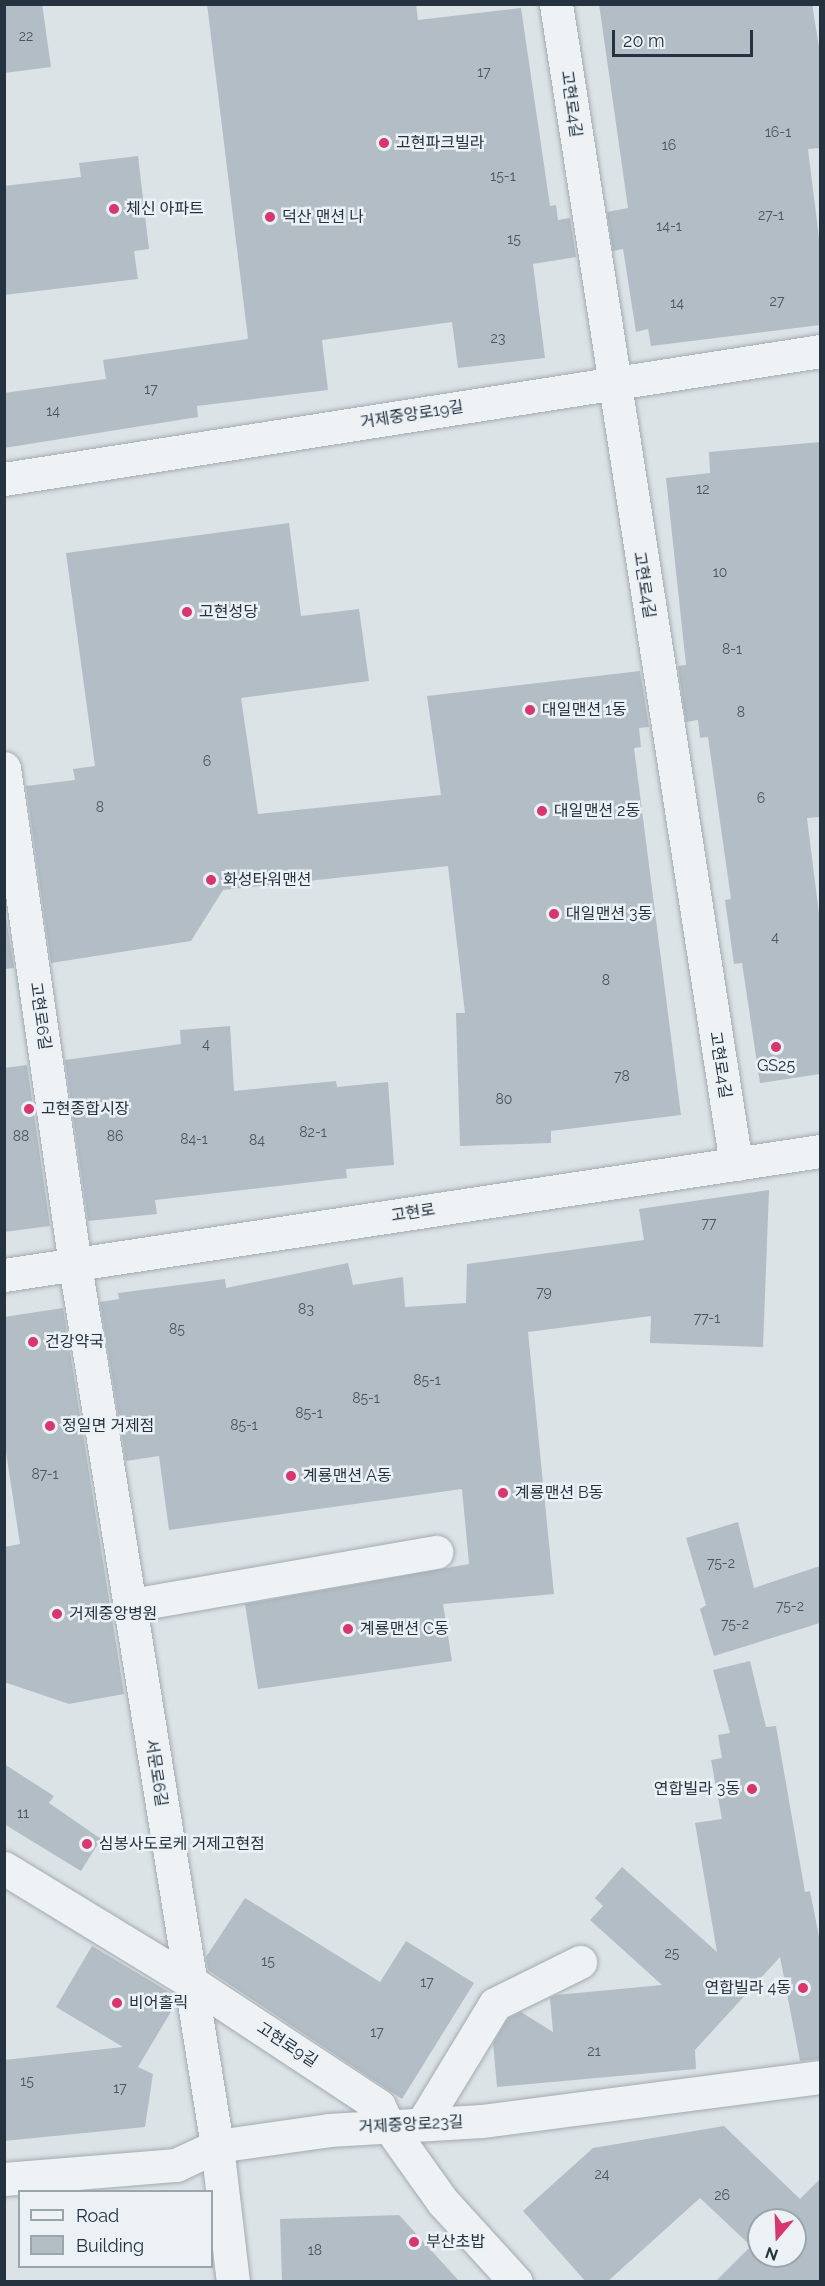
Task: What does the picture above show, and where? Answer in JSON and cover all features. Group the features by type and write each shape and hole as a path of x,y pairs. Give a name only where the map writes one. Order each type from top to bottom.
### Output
{"street":[{"name":"고현로4길","path":"556,4 736,1164"},
{"name":"거제중앙로19길","path":"4,479 820,351"},
{"name":"고현로6길","path":"4,768 75,1265"},
{"name":"고현로","path":"4,1275 820,1151"},
{"name":"서문로6길","path":"75,1265 132,1605 153,1765 217,2146 233,2282"},
{"path":"132,1605 436,1552"},
{"name":"고현로9길","path":"4,1868 191,1982 379,2106 388,2125 443,2202 516,2282"},
{"path":"422,2124 495,2004 580,1962"},
{"name":"거제중앙로23길","path":"4,2179 176,2165 217,2146 388,2125 482,2121 820,2077"}],"building":[{"path":"4,4 42,4 51,67 4,73"},
{"path":"207,4 416,4 418,20 521,8 550,206 556,205 558,220 570,218 576,257 533,264 545,358 458,368 452,322 322,340 328,390 197,406 198,417 4,448 4,393 106,379 103,360 248,339"},
{"path":"599,4 812,4 820,53 820,148 808,149 820,246 820,325 651,346 648,329 636,332 623,249 613,251 607,212 628,208"},
{"name":"체신 아파트","path":"138,156 149,249 134,251 138,279 4,295 4,186 81,177 79,163"},
{"path":"820,442 820,817 807,818 820,922 820,1074 760,1083 742,963 734,964 725,900 731,899 708,737 700,738 698,720 686,722 678,666 686,665 666,478 710,473 709,452"},
{"path":"289,523 301,616 359,609 369,681 241,698 258,814 441,795 427,696 640,671 649,727 639,728 641,747 634,748 681,1115 551,1131 551,1143 460,1146 456,1013 465,1013 448,866 223,890 191,941 51,963 26,786 75,780 73,769 95,766 66,553"},
{"path":"4,904 14,968 4,969"},
{"path":"230,1026 234,1091 336,1081 337,1087 388,1082 394,1165 346,1169 347,1178 155,1200 157,1214 88,1221 65,1060 181,1044 180,1030"},
{"path":"27,1065 50,1226 4,1232 4,1068"},
{"path":"769,1190 763,1347 650,1343 651,1316 528,1332 554,1594 443,1604 452,1661 258,1689 245,1604 469,1564 462,1489 169,1530 159,1456 126,1461 100,1302 119,1299 118,1293 225,1279 226,1288 348,1263 353,1285 403,1277 405,1307 466,1303 467,1264 644,1240 639,1209"},
{"path":"63,1308 124,1694 69,1704 4,1682 4,1547 20,1544 4,1439 4,1317"},
{"path":"738,1522 754,1588 820,1566 820,1623 714,1656 700,1609 706,1605 686,1538"},
{"path":"750,1661 766,1727 776,1726 805,1892 810,1891 820,1942 820,2059 800,2061 780,1957 695,2050 696,2069 497,2087 493,2043 508,2018 521,2012 553,2032 550,1998 556,1995 662,1985 590,1920 603,1906 595,1898 622,1867 717,1952 695,1823 722,1819 711,1760 722,1758 718,1735 730,1733 713,1670"},
{"path":"4,1764 54,1796 49,1803 101,1839 81,1871 4,1824"},
{"path":"245,1898 380,1982 406,1941 474,1983 402,2099 208,1970 206,1957"},
{"path":"92,1946 174,1995 175,2005 138,2067 153,2074 145,2127 4,2141 4,2060 123,2047 56,2007"},
{"path":"724,2126 800,2199 820,2179 820,2282 715,2282 747,2250 747,2268 807,2268 807,2208 747,2208 747,2242 700,2198 607,2282 586,2282 523,2211 593,2148"},
{"path":"399,2215 460,2282 282,2282 280,2219"}],"place":[{"name":"고현파크빌라","path":"384,143"},
{"name":"체신 아파트","path":"114,209"},
{"name":"덕산 맨션 나","path":"270,217"},
{"name":"고현성당","path":"187,612"},
{"name":"대일맨션 1동","path":"530,710"},
{"name":"대일맨션 2동","path":"542,811"},
{"name":"화성타워맨션","path":"211,880"},
{"name":"대일맨션 3동","path":"554,914"},
{"name":"GS25","path":"776,1047"},
{"name":"고현종합시장","path":"29,1109"},
{"name":"건강약국","path":"33,1342"},
{"name":"정일면 거제점","path":"50,1426"},
{"name":"계룡맨션 A동","path":"291,1476"},
{"name":"계룡맨션 B동","path":"503,1493"},
{"name":"거제중앙병원","path":"57,1614"},
{"name":"계룡맨션 C동","path":"348,1629"},
{"name":"연합빌라 3동","path":"752,1789"},
{"name":"심봉사도로케 거제고현점","path":"87,1844"},
{"name":"연합빌라 4동","path":"803,1988"},
{"name":"비어홀릭","path":"117,2003"},
{"name":"부산초밥","path":"414,2242"}]}
